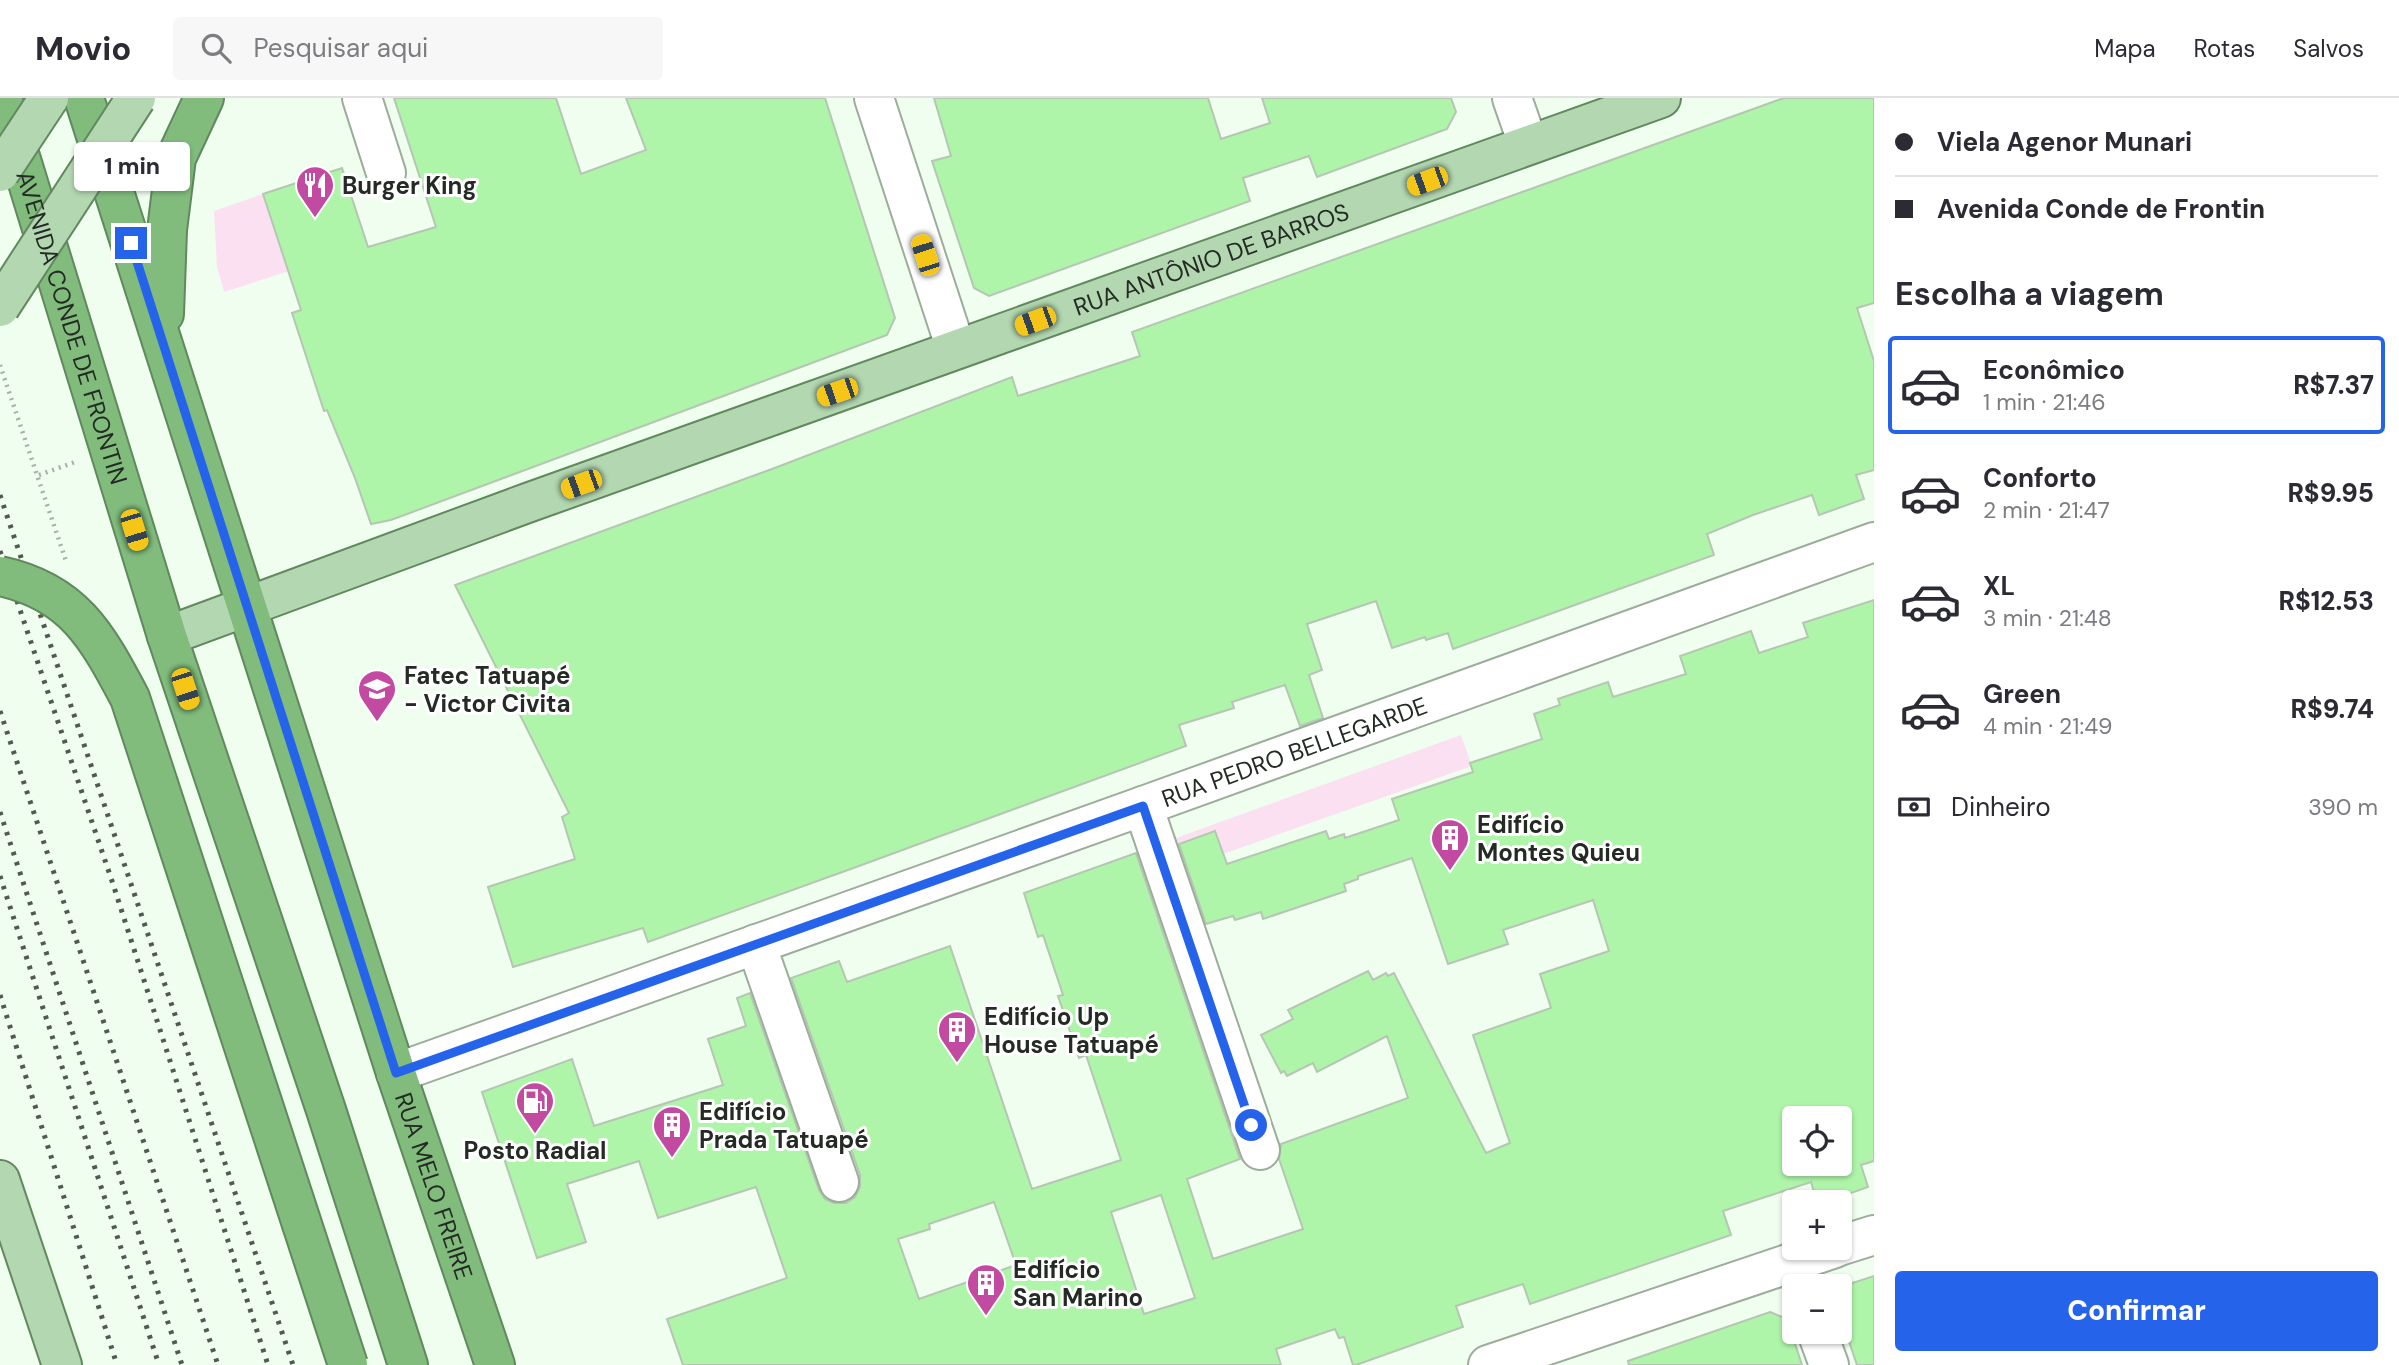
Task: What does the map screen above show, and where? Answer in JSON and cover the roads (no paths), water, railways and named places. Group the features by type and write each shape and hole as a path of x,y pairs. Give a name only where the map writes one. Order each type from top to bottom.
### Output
{"highway":[{"name":"AVENIDA CONDE DE FRONTIN","path":"2,98 167,636"},
{"path":"84,98 246,607"},
{"path":"163,340 167,230 176,158 204,98"},
{"path":"0,576 26,582 69,607 102,646 130,698 348,1365"},
{"name":"RUA MELO FREIRE","path":"246,607 396,1073 495,1365"},
{"path":"167,636 326,1110 408,1365"}],"main road":[{"path":"0,172 49,98"},
{"path":"0,307 136,98"},
{"name":"RUA ANTÔNIO DE BARROS","path":"167,636 956,349 1661,98"},
{"path":"0,1180 62,1365"}],"street":[{"path":"362,98 386,173"},
{"path":"874,98 956,349"},
{"path":"1512,98 1528,144"},
{"name":"RUA PEDRO BELLEGARDE","path":"396,1073 1874,542"},
{"path":"1143,806 1259,1150"},
{"path":"756,944 839,1182"},
{"path":"1852,1242 1874,1235"},
{"path":"1798,1274 1818,1260"},
{"path":"1488,1365 1782,1279"},
{"path":"1821,1344 1829,1365"}],"railway":[{"path":"0,495 293,1365"},
{"path":"0,551 112,881 268,1365"},
{"path":"0,711 218,1365"},
{"path":"0,812 182,1365"},
{"path":"0,876 159,1365"},
{"path":"0,995 117,1365"}],"place":[{"name":"Burger King","path":"315,219"},
{"name":"Fatec Tatuapé - Victor Civita","path":"377,723"},
{"name":"Edifício Montes Quieu","path":"1450,872"},
{"name":"Edifício Up House Tatuapé","path":"957,1064"},
{"name":"Posto Radial","path":"535,1135"},
{"name":"Edifício Prada Tatuapé","path":"672,1159"},
{"name":"Edifício San Marino","path":"986,1317"}]}
